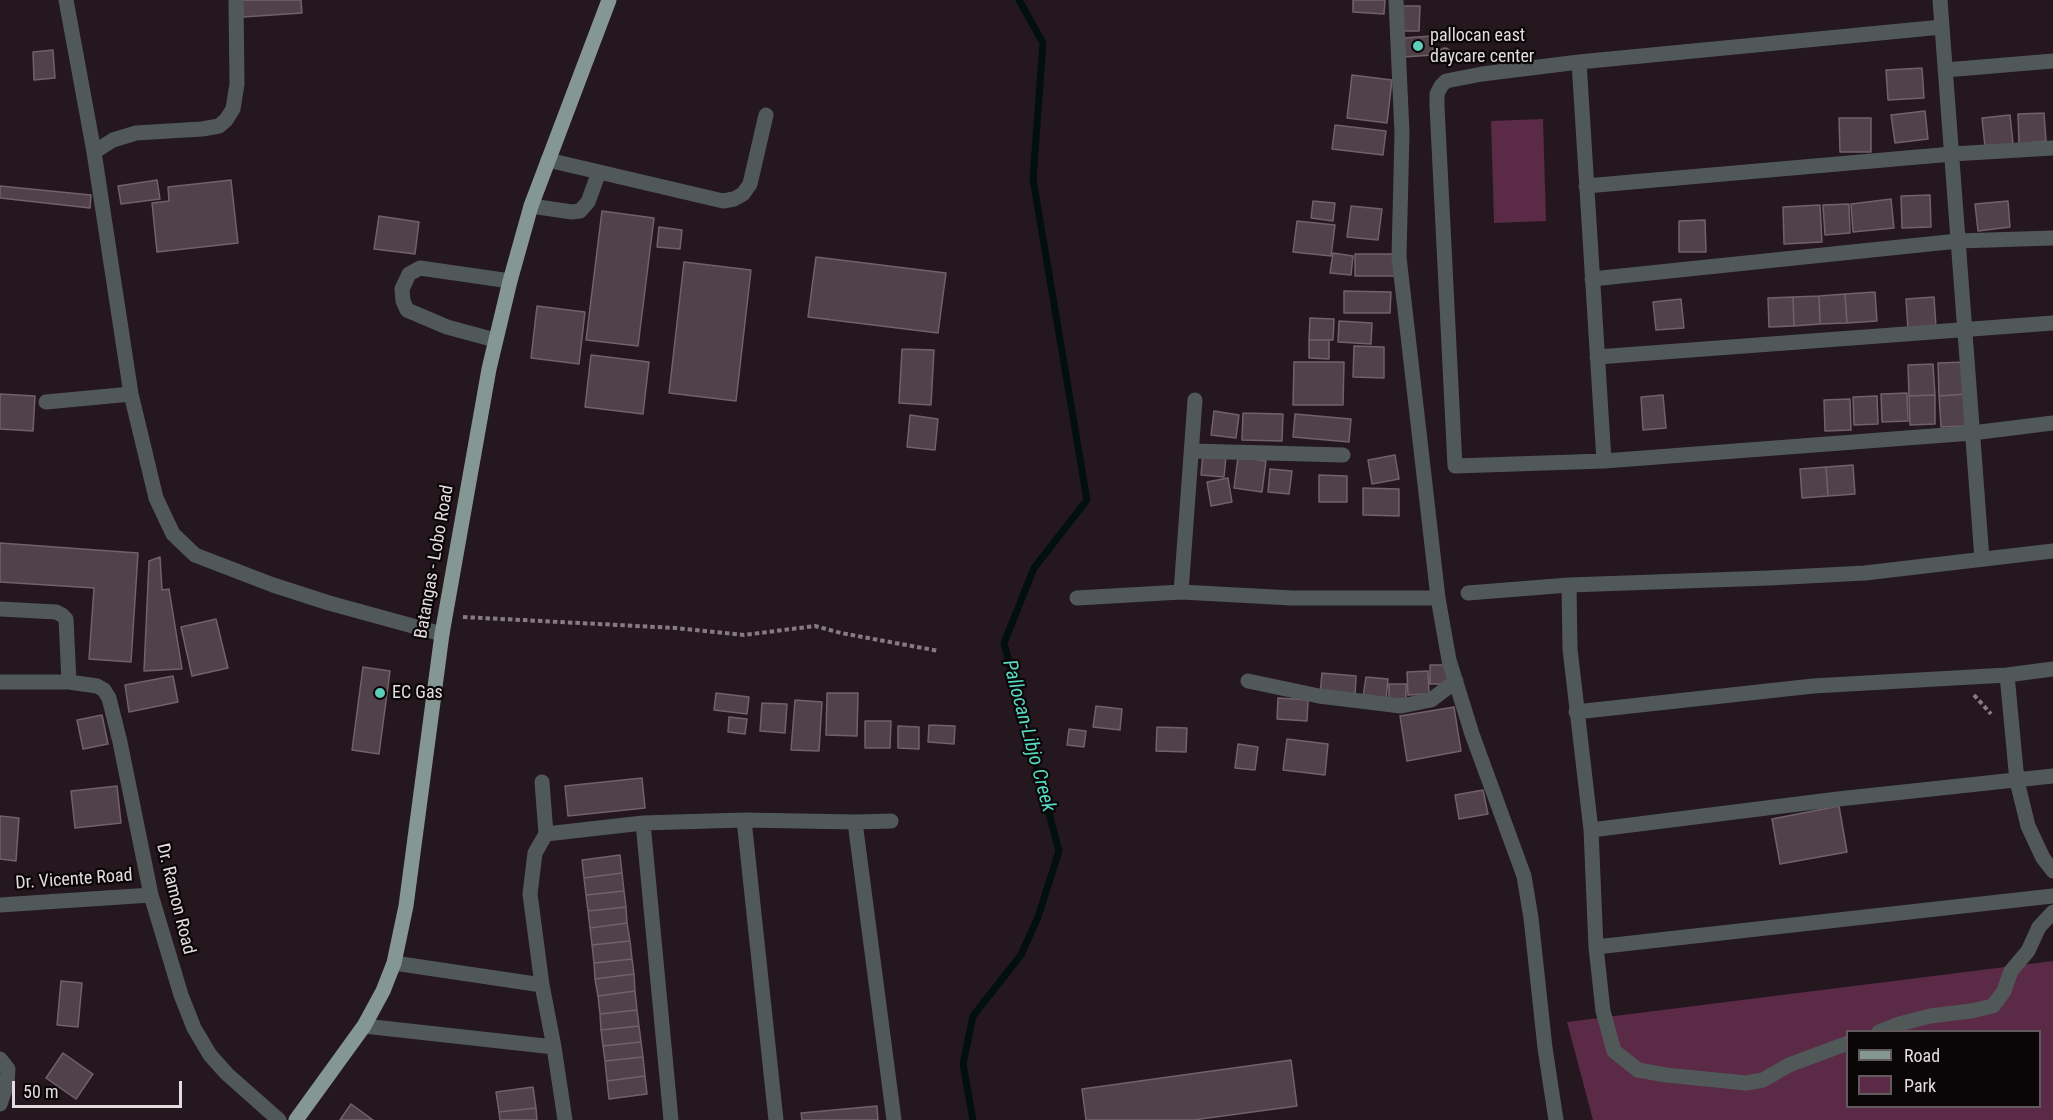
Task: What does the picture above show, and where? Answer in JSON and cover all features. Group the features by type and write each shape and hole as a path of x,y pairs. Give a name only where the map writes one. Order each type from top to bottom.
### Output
{"main road":[{"name":"Batangas - Lobo Road","path":"296,1120 364,1026 383,991 394,963 406,906 442,634 495,340 531,206 609,0"}],"street":[{"path":"66,0 94,152 131,394 156,498 172,534 195,555 273,585 318,600 442,634"},
{"path":"94,152 112,140 136,134 202,129 219,126 226,120 233,109 237,84 236,0"},
{"path":"1396,0 1402,133 1400,257 1438,598 1449,660 1472,734 1524,876 1556,1120"},
{"path":"1940,0 1982,559"},
{"path":"1942,27 1579,62 1458,77 1440,86 1437,94 1455,466 1604,461 1972,433 2053,423"},
{"path":"1945,70 2053,61"},
{"path":"1579,62 1604,461"},
{"path":"548,160 723,201 734,199 743,194 750,184 766,115"},
{"path":"1586,186 1952,154 2053,148"},
{"path":"531,206 572,212 580,211 588,202 599,172"},
{"path":"1592,279 1958,241 2053,238"},
{"path":"495,340 447,327 407,310 402,302 402,289 409,274 420,268 510,281"},
{"path":"1597,357 2053,323"},
{"path":"46,402 131,394"},
{"path":"1181,592 1195,400"},
{"path":"1192,451 1343,455"},
{"path":"1468,593 1569,585 1865,573 2053,551"},
{"path":"1569,585 1569,649 1591,830 1596,947 1603,1011 1614,1051 1638,1070 1666,1076 1746,1083 1763,1080 1789,1065 1846,1044"},
{"path":"1077,598 1181,592 1292,598 1438,598"},
{"path":"0,609 56,612 66,619 69,682"},
{"path":"1576,712 1813,686 2007,675 2053,669"},
{"path":"2007,675 2017,781 2028,826 2043,858 2053,871"},
{"path":"1248,681 1319,696 1401,706 1431,700 1456,681"},
{"name":"Dr. Ramon Road","path":"0,682 69,682 97,686 104,690 109,698 120,742 151,895 181,995 194,1029 215,1062 279,1120"},
{"path":"1591,830 1838,799 2053,776"},
{"path":"542,782 546,834 535,853 530,894 542,985 565,1120"},
{"path":"546,834 643,823 744,820 891,821"},
{"path":"744,820 776,1120"},
{"path":"855,822 894,1120"},
{"path":"643,823 671,1120"},
{"name":"Dr. Vicente Road","path":"0,905 151,895"},
{"path":"1596,947 2053,896"},
{"path":"1884,1030 1930,1016 1993,1006 2004,991 2011,971 2028,951 2039,927 2053,912"},
{"path":"394,963 542,985"},
{"path":"364,1026 554,1047"},
{"path":"0,1059 8,1069 7,1084 0,1104"}],"path":[{"path":"445,616 676,628 744,636 814,626 939,651"},
{"path":"1957,677 1984,705 1995,721"}],"green space":[{"path":"1543,119 1546,221 1494,223 1491,121"},
{"path":"2053,961 2053,1120 1593,1120 1567,1022"}],"building":[{"path":"242,0 301,0 302,13 243,17"},
{"path":"1353,0 1385,0 1384,14 1353,12"},
{"path":"1402,6 1420,6 1419,31 1402,31"},
{"name":"pallocan east daycare center","path":"1432,36 1433,55 1404,57 1403,38"},
{"path":"1447,48 1451,54 1447,60 1443,60 1439,52"},
{"path":"53,50 55,78 34,80 33,52"},
{"path":"1922,68 1924,98 1888,100 1886,70"},
{"path":"1352,75 1392,80 1387,123 1347,118"},
{"path":"1925,111 1928,139 1895,143 1891,115"},
{"path":"2044,113 2046,141 2019,144 2018,114"},
{"path":"2010,115 2013,144 1985,147 1982,118"},
{"path":"1839,118 1871,118 1871,152 1840,152"},
{"path":"1335,125 1386,131 1383,155 1332,149"},
{"path":"157,180 160,199 121,204 118,186"},
{"path":"231,180 238,243 157,252 152,203 169,201 168,187"},
{"path":"0,186 91,195 90,208 0,198"},
{"path":"1930,195 1931,227 1902,228 1901,196"},
{"path":"1891,199 1894,228 1853,232 1851,204"},
{"path":"1313,201 1335,203 1333,221 1311,218"},
{"path":"2008,201 2010,227 1978,231 1975,204"},
{"path":"1849,204 1850,233 1825,235 1823,205"},
{"path":"1820,205 1822,242 1784,244 1783,207"},
{"path":"1351,206 1382,209 1378,240 1347,237"},
{"path":"602,211 654,218 638,346 586,340"},
{"path":"379,216 419,222 415,254 374,249"},
{"path":"1705,220 1706,252 1679,252 1679,221"},
{"path":"1297,221 1335,225 1331,256 1293,252"},
{"path":"659,227 682,230 680,249 657,247"},
{"path":"1333,253 1353,256 1351,275 1330,273"},
{"path":"1355,254 1395,254 1395,276 1355,276"},
{"path":"816,257 946,273 938,333 808,317"},
{"path":"684,262 751,270 736,401 669,393"},
{"path":"1344,291 1391,292 1390,313 1344,313"},
{"path":"1875,292 1877,321 1847,323 1845,294"},
{"path":"1845,294 1847,323 1820,324 1819,296"},
{"path":"1819,296 1820,324 1794,326 1793,297"},
{"path":"1793,297 1794,326 1769,327 1768,298"},
{"path":"1934,297 1936,327 1908,330 1906,299"},
{"path":"1681,299 1684,328 1656,330 1653,302"},
{"path":"537,306 585,312 579,364 531,358"},
{"path":"1310,318 1334,319 1333,340 1309,340"},
{"path":"1339,321 1372,323 1371,344 1338,342"},
{"path":"1309,340 1329,340 1329,359 1309,358"},
{"path":"1354,346 1384,347 1384,378 1353,377"},
{"path":"902,349 934,350 931,405 899,403"},
{"path":"591,355 649,362 643,414 585,407"},
{"path":"1294,362 1344,362 1343,405 1293,405"},
{"path":"1964,362 1966,394 1939,396 1938,363"},
{"path":"1933,364 1935,395 1909,396 1908,365"},
{"path":"1907,393 1908,421 1882,422 1881,394"},
{"path":"0,394 35,396 33,431 0,429"},
{"path":"1966,394 1967,426 1941,427 1939,396"},
{"path":"1663,395 1666,428 1643,430 1641,397"},
{"path":"1935,395 1935,424 1910,425 1909,396"},
{"path":"1877,396 1878,424 1854,425 1853,397"},
{"path":"1850,399 1851,430 1825,431 1824,400"},
{"path":"1214,411 1239,415 1236,438 1211,435"},
{"path":"1243,413 1283,414 1282,441 1242,440"},
{"path":"1295,414 1351,419 1349,442 1293,437"},
{"path":"910,415 938,419 935,450 907,447"},
{"path":"1203,453 1226,456 1224,477 1201,475"},
{"path":"1395,455 1399,479 1372,484 1368,460"},
{"path":"1238,457 1266,461 1262,492 1234,488"},
{"path":"1853,465 1855,494 1828,496 1826,467"},
{"path":"1826,467 1828,496 1802,498 1800,469"},
{"path":"1270,469 1292,471 1289,494 1268,492"},
{"path":"1319,475 1347,476 1347,502 1319,502"},
{"path":"1228,478 1232,502 1211,506 1207,482"},
{"path":"1363,488 1399,489 1399,516 1363,515"},
{"path":"0,543 138,553 131,662 89,659 94,588 0,582"},
{"path":"160,557 162,590 169,589 182,669 144,671 149,561"},
{"path":"216,619 228,668 192,676 181,627"},
{"path":"1430,665 1449,665 1449,684 1430,684"},
{"path":"363,667 390,671 379,754 352,750"},
{"path":"1428,671 1429,694 1408,695 1407,672"},
{"path":"1322,673 1356,676 1355,697 1320,694"},
{"path":"173,676 178,702 129,712 125,685"},
{"path":"1366,677 1388,679 1386,700 1363,697"},
{"path":"1389,684 1406,684 1406,699 1389,699"},
{"path":"716,693 749,697 747,714 714,710"},
{"path":"827,693 858,693 857,736 826,735"},
{"path":"1278,698 1308,700 1307,721 1277,719"},
{"path":"795,700 822,702 819,751 791,750"},
{"path":"762,703 787,704 785,733 760,731"},
{"path":"1096,706 1122,709 1120,730 1093,727"},
{"path":"1454,707 1461,751 1407,761 1400,716"},
{"path":"102,715 108,744 83,749 77,720"},
{"path":"729,717 747,719 745,734 728,732"},
{"path":"865,721 891,721 890,748 865,748"},
{"path":"929,725 955,726 954,744 928,742"},
{"path":"898,726 919,727 919,749 898,748"},
{"path":"1157,727 1187,728 1186,752 1156,751"},
{"path":"1069,729 1086,731 1084,747 1067,745"},
{"path":"1287,739 1328,744 1325,775 1283,770"},
{"path":"1238,744 1258,747 1255,770 1235,768"},
{"path":"642,778 645,808 568,816 565,786"},
{"path":"117,786 121,823 75,828 71,791"},
{"path":"1483,790 1488,814 1459,819 1455,795"},
{"path":"1839,806 1847,852 1780,864 1772,819"},
{"path":"0,816 19,818 16,861 0,859"},
{"path":"620,855 622,873 584,878 582,860"},
{"path":"622,873 624,891 586,895 584,878"},
{"path":"624,891 626,907 588,911 586,895"},
{"path":"626,907 627,923 590,928 588,911"},
{"path":"627,923 630,941 592,945 590,928"},
{"path":"630,941 632,959 594,963 592,945"},
{"path":"632,959 634,974 595,979 594,963"},
{"path":"634,974 635,991 598,996 595,979"},
{"path":"61,981 82,983 78,1027 57,1025"},
{"path":"635,991 637,1010 600,1014 598,996"},
{"path":"637,1010 639,1026 601,1030 600,1014"},
{"path":"639,1026 641,1042 603,1046 601,1030"},
{"path":"641,1042 643,1057 605,1061 603,1046"},
{"path":"63,1053 93,1074 76,1099 46,1078"},
{"path":"643,1057 645,1076 607,1081 605,1061"},
{"path":"1291,1060 1297,1106 1193,1120 1086,1120 1082,1089"},
{"path":"645,1076 647,1094 609,1099 607,1081"},
{"path":"533,1087 536,1108 499,1112 496,1092"},
{"path":"351,1104 373,1120 340,1120"},
{"path":"877,1106 878,1120 802,1120 801,1113"},
{"path":"536,1108 537,1120 500,1120 499,1112"}],"waterway":[{"name":"Pallocan-Libjo Creek","path":"973,1120 963,1064 973,1016 1021,955 1038,917 1059,851 1004,643 1034,568 1087,500 1033,179 1043,43 1019,0"}],"place":[{"name":"pallocan east daycare center","path":"1418,46"},
{"name":"EC Gas","path":"380,693"}]}
